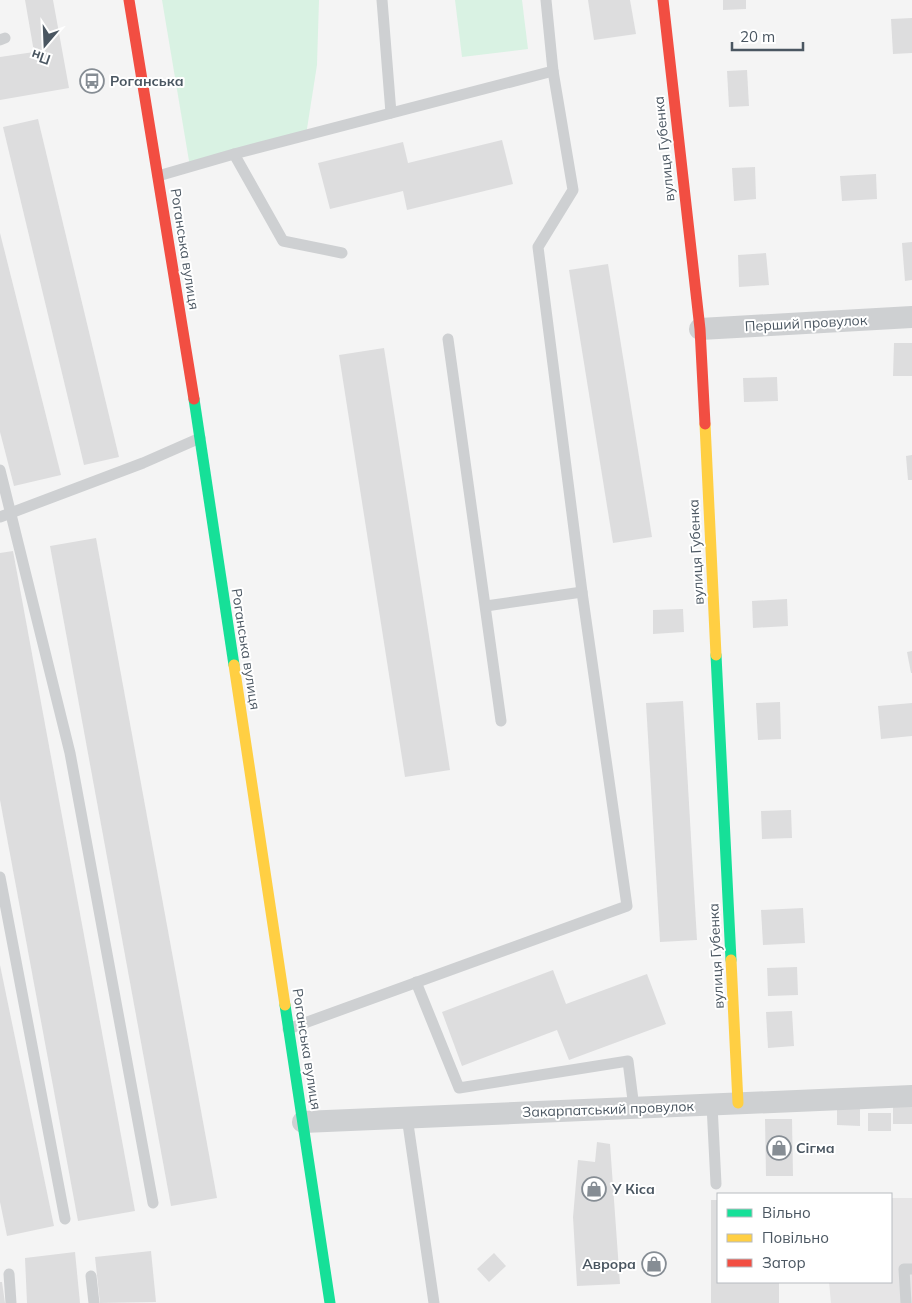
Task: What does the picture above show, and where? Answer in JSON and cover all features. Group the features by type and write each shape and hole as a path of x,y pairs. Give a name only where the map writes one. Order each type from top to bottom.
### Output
{"main road":[{"name":"Роганська вулиця","path":"129,0 200,438 330,1303"},
{"name":"вулиця Губенка","path":"663,0 700,329 738,1104"}],"street":[{"name":"Перший провулок","path":"700,329 912,317"},
{"name":"Закарпатський провулок","path":"304,1122 912,1096"}],"lane":[{"path":"382,0 391,113"},
{"path":"288,1029 627,906 582,592 538,247 572,190 553,70 546,0"},
{"path":"158,176 234,154 553,70"},
{"path":"234,154 283,241 342,253"},
{"path":"448,339 501,721"},
{"path":"0,517 143,463 200,438"},
{"path":"0,470 12,512 70,753 153,1203"},
{"path":"486,606 582,592"},
{"path":"0,877 65,1219"},
{"path":"416,982 459,1088 628,1061 634,1108"},
{"path":"712,1105 716,1184"},
{"path":"407,1117 434,1303"},
{"path":"906,1303 904,1269 912,1269"},
{"path":"9,1274 11,1303"},
{"path":"91,1276 94,1303"}],"shaded area":[{"path":"892,1198 912,1198 912,1303 831,1303 829,1283 892,1283"}],"green space":[{"path":"162,0 319,0 317,65 306,135 190,167"},
{"path":"455,0 522,0 528,49 462,57"}],"building":[{"path":"25,0 53,0 69,88 0,100 0,57 34,52"},
{"path":"588,0 630,0 636,34 594,40"},
{"path":"723,0 746,0 746,9 723,10"},
{"path":"912,18 912,53 893,54 891,19"},
{"path":"747,70 749,106 729,107 727,71"},
{"path":"38,119 119,457 84,465 3,127"},
{"path":"502,140 513,184 407,210 403,191 330,209 318,163 403,142 408,163"},
{"path":"755,167 756,199 734,201 732,168"},
{"path":"876,174 877,199 842,201 840,176"},
{"path":"0,233 61,475 14,486 0,432"},
{"path":"912,242 912,280 905,281 902,243"},
{"path":"766,253 769,285 739,287 738,255"},
{"path":"608,264 652,537 613,543 569,270"},
{"path":"894,343 912,343 912,376 893,376"},
{"path":"384,348 450,770 405,777 339,355"},
{"path":"777,377 778,401 744,402 743,378"},
{"path":"912,455 912,480 908,480 906,456"},
{"path":"96,538 217,1198 171,1206 50,546"},
{"path":"13,551 135,1211 78,1221 0,800 0,553"},
{"path":"787,599 788,626 753,628 752,601"},
{"path":"683,609 684,632 653,634 653,610"},
{"path":"912,651 912,673 911,673 907,652"},
{"path":"683,701 697,940 660,942 646,703"},
{"path":"780,702 781,739 758,740 756,703"},
{"path":"912,703 912,736 881,739 878,706"},
{"path":"791,810 792,838 762,839 761,811"},
{"path":"803,908 805,943 763,945 761,910"},
{"path":"0,965 54,1226 7,1236 0,1202"},
{"path":"797,967 798,995 768,996 767,968"},
{"path":"553,970 566,1004 647,974 666,1024 569,1060 557,1030 462,1066 442,1012"},
{"path":"792,1011 794,1046 768,1048 766,1012"},
{"path":"893,1106 912,1106 912,1124 893,1124"},
{"path":"837,1108 860,1108 860,1126 837,1125"},
{"path":"868,1113 891,1113 891,1131 868,1131"},
{"name":"Сігма","path":"765,1119 792,1119 793,1176 766,1176"},
{"name":"У Кіса","path":"597,1142 610,1144 620,1284 577,1286 573,1217 578,1160 595,1162"},
{"path":"711,1200 717,1200 717,1283 779,1283 779,1303 711,1303"},
{"path":"151,1251 156,1302 100,1303 95,1257"},
{"path":"75,1252 80,1303 27,1303 25,1258"},
{"path":"494,1253 506,1266 489,1282 477,1269"},
{"path":"0,1282 2,1282 5,1303 0,1303"}],"traffic: fast":[{"path":"194,399 234,665"},
{"path":"716,655 731,960"},
{"path":"285,1005 330,1303"}],"traffic: slow":[{"path":"705,424 716,655"},
{"path":"234,665 285,1005"},
{"path":"731,960 738,1103"}],"traffic: jam":[{"path":"129,0 194,399"},
{"path":"663,0 700,329 705,424"}],"place":[{"name":"Роганська","path":"92,81"},
{"name":"Сігма","path":"779,1148"},
{"name":"У Кіса","path":"594,1189"},
{"name":"Аврора","path":"654,1264"}]}
